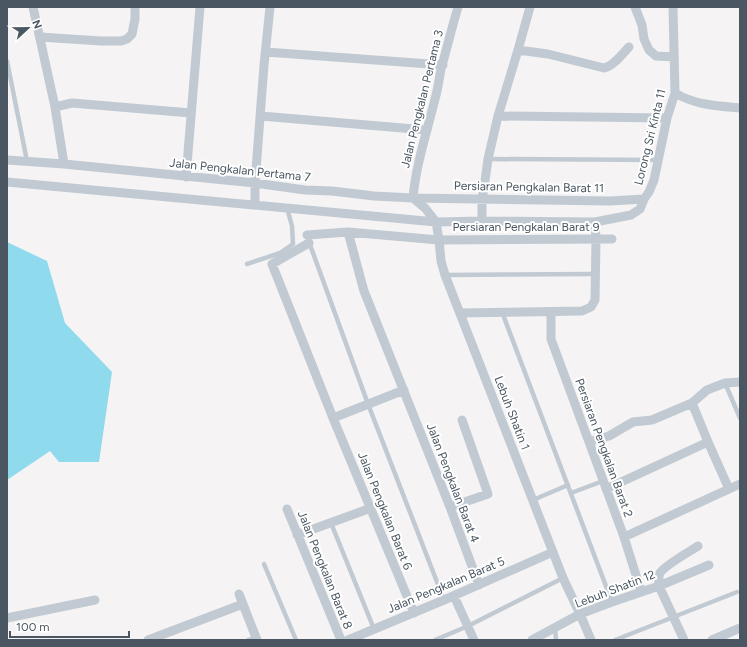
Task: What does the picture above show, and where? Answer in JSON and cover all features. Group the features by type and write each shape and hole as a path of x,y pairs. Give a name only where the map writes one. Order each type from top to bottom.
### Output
{"street":[{"path":"33,7 55,107 64,164"},
{"path":"40,37 121,41 127,39 132,34 135,19 135,7"},
{"path":"186,177 200,7"},
{"path":"255,205 270,7"},
{"name":"Jalan Pengkalan Pertama 3","path":"413,198 416,174 426,130 458,7"},
{"path":"482,221 482,198 488,159 498,116 530,7"},
{"path":"634,7 642,25 644,39 649,50 656,56 674,57"},
{"name":"Lorong Sri Kinta 11","path":"7,182 436,222 595,222 632,215 640,209 644,199 650,192 654,180 667,118 675,93 673,7"},
{"path":"518,50 548,54 608,68 629,47"},
{"path":"266,52 443,65"},
{"path":"675,93 684,99 706,105 740,108"},
{"path":"55,107 72,103 191,113"},
{"path":"261,116 426,130"},
{"path":"498,116 667,118"},
{"name":"Jalan Pengkalan Pertama 7","path":"7,160 64,164 256,183 305,190 413,198"},
{"path":"413,198 425,208 436,222"},
{"name":"Persiaran Pengkalan Barat 11","path":"413,198 610,201 644,199"},
{"name":"Lebuh Shatin 1","path":"436,222 441,261 445,275 563,578 591,640"},
{"path":"460,313 582,311 591,307 595,300 595,222"},
{"name":"Persiaran Pengkalan Barat 9","path":"308,239 348,232 439,240 612,239"},
{"name":"Jalan Pengkalan Barat 4","path":"348,232 364,291 450,507 479,585"},
{"name":"Jalan Pengkalan Barat 6","path":"308,239 272,264 333,418 414,613"},
{"name":"Persiaran Pengkalan Barat 2","path":"551,312 552,339 624,537 641,591"},
{"path":"589,442 609,436 633,422 652,420 692,403 708,390 725,383 740,382"},
{"path":"333,418 404,390"},
{"path":"692,403 729,489"},
{"path":"450,507 488,494 462,420"},
{"path":"605,485 708,442"},
{"path":"624,537 740,484"},
{"path":"297,536 371,508"},
{"name":"Jalan Pengkalan Barat 8","path":"287,509 341,640"},
{"path":"684,640 660,586 658,578 660,573 665,568 698,546"},
{"name":"Jalan Pengkalan Barat 5","path":"348,640 454,596 553,552"},
{"name":"Lebuh Shatin 12","path":"532,640 580,614 641,591 660,586 709,565"},
{"path":"239,594 254,639"},
{"path":"454,596 474,640"},
{"path":"7,618 95,600"},
{"path":"148,640 243,604"},
{"path":"716,639 740,628"}],"lane":[{"path":"7,61 27,162"},
{"path":"488,159 658,160"},
{"path":"247,264 280,253 293,244 292,226 287,208"},
{"path":"308,239 368,404 444,600"},
{"path":"445,275 595,274"},
{"path":"502,312 612,602"},
{"path":"725,383 740,418"},
{"path":"533,500 568,485"},
{"path":"571,493 605,485"},
{"path":"331,523 374,629"},
{"path":"264,564 296,640"},
{"path":"435,640 468,626 563,578"},
{"path":"615,640 736,592"},
{"path":"555,628 556,640"}],"water":[{"path":"7,242 47,261 65,323 112,372 99,462 59,462 50,451 7,480"}]}
